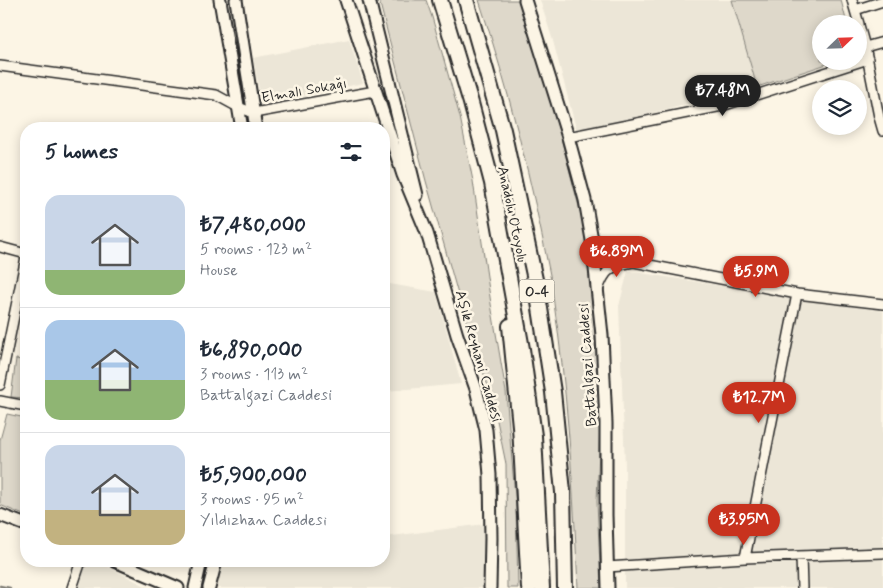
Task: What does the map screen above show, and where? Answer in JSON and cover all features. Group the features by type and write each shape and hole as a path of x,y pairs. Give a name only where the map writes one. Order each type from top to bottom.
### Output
{"highway":[{"name":"Anadolu Otoyolu","path":"440,0 471,103 492,183 522,349 534,436 542,588"},
{"name":"Anadolu Otoyolu","path":"466,0 503,130 537,289 553,392 563,492 565,588"},
{"path":"501,228 520,426 529,588"}],"main road":[{"path":"220,0 241,122"},
{"path":"236,0 255,122"},
{"name":"Aşık Reyhani Caddesi","path":"346,0 386,122"},
{"name":"Aşık Reyhani Caddesi","path":"369,0 427,233 457,335 476,389 486,430 491,500 490,585"},
{"name":"Battalgazi Caddesi","path":"525,0 568,137 585,200 591,235 602,335 606,423 608,588"},
{"name":"Aşık Reyhani Caddesi","path":"390,135 403,175 427,233"},
{"path":"0,515 20,523"},
{"path":"129,567 178,588"},
{"path":"195,588 199,567"},
{"path":"209,588 214,567"}],"street":[{"path":"852,0 856,15"},
{"path":"855,10 883,1"},
{"path":"868,46 883,42"},
{"path":"868,59 883,131"},
{"name":"Elmalı Sokağı","path":"0,66 216,95 254,113 376,91"},
{"path":"568,137 722,106 834,70"},
{"path":"591,235 607,249 634,262 797,294 883,304"},
{"path":"0,247 20,253"},
{"path":"597,292 601,280 611,267 634,262"},
{"path":"0,385 3,355 20,281"},
{"path":"744,558 797,294"},
{"path":"0,401 20,405"},
{"path":"607,567 744,558 883,553"},
{"path":"801,556 802,588"},
{"path":"72,588 79,567"}],"shaded area":[{"path":"379,0 426,0 460,117 473,181 506,392 516,508 518,588 507,588 506,464 493,401 463,312 426,181"},
{"path":"479,0 520,0 561,138 584,226 594,319 600,421 597,502 601,588 578,588 568,427 562,363 550,275 536,205 519,136"},
{"path":"540,0 732,0 757,87 577,132"},
{"path":"732,0 841,0 845,15 812,15 812,69 757,87"},
{"path":"349,39 363,83 262,105 253,58"},
{"path":"628,271 883,311 883,588 625,588 625,466 619,306"},
{"path":"390,284 436,292 461,384 390,391"},
{"path":"16,359 20,360 20,398 11,397"},
{"path":"7,414 20,417 20,513 0,505 0,440"},
{"path":"485,524 483,588 216,588 221,567 390,567 390,536"},
{"path":"82,567 109,567 149,588 75,588"}],"waterway":[{"path":"0,586 10,588"}]}
